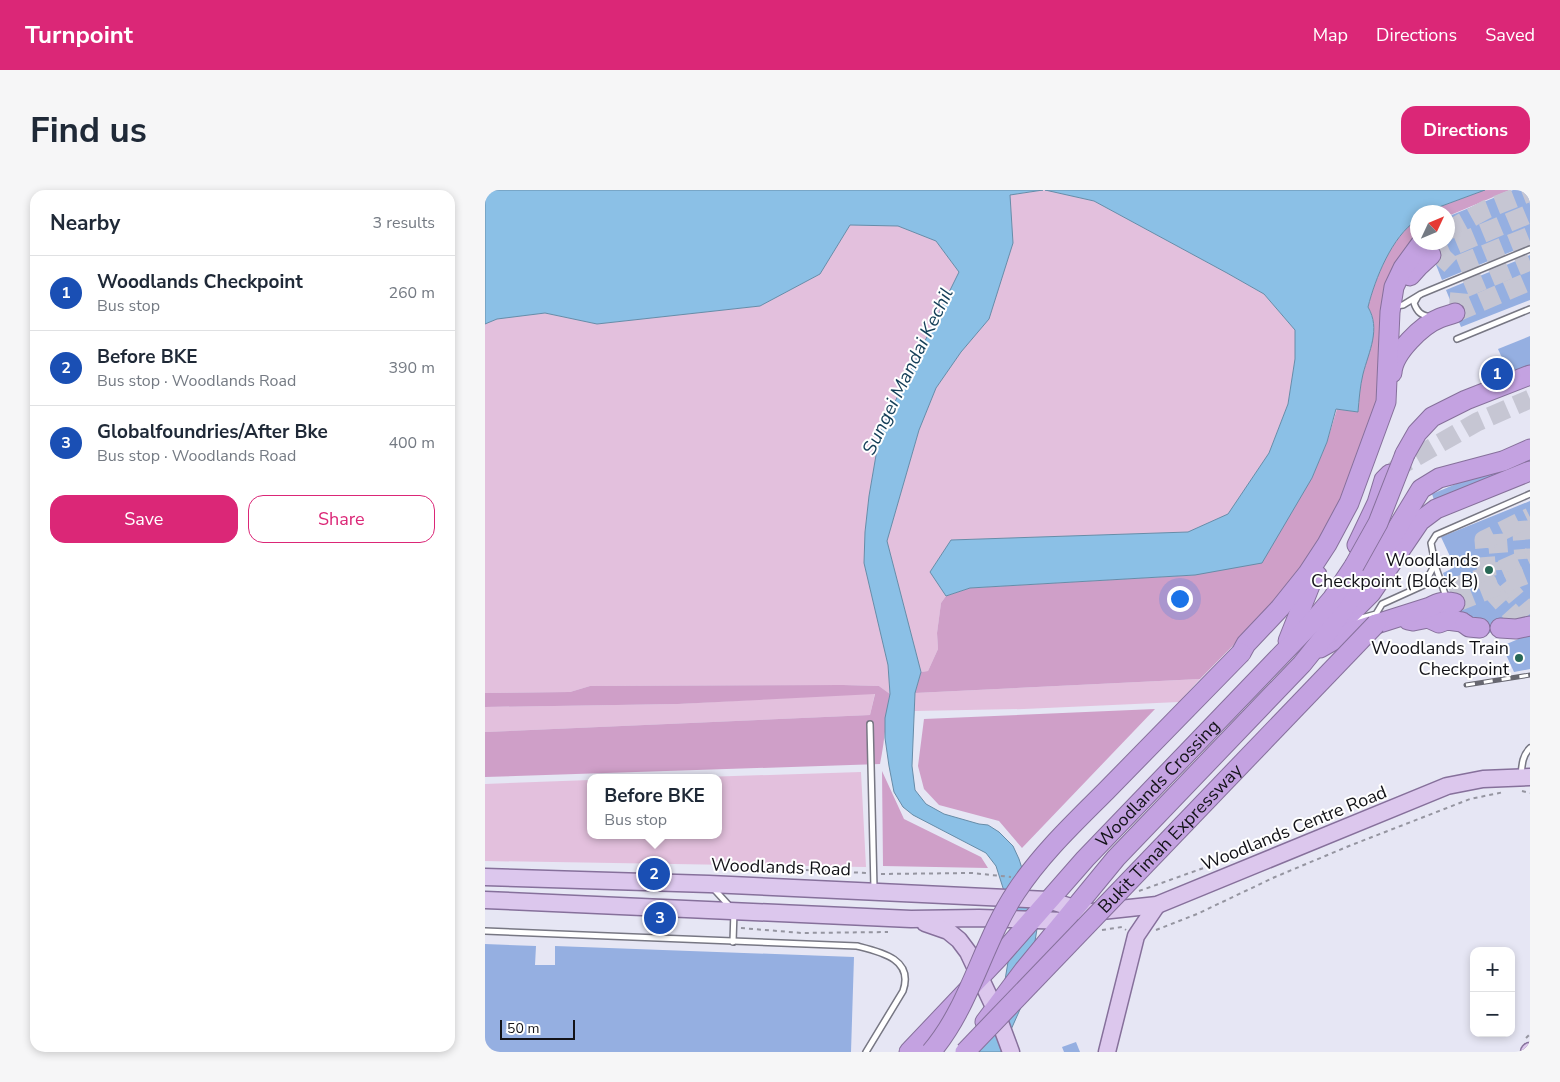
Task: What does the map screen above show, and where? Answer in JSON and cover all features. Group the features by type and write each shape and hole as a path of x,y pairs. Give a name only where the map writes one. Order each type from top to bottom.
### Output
{"highway":[{"name":"Woodlands Crossing","path":"1285,649 1311,582 1335,546 1364,492 1379,441 1392,369 1396,306 1395,292 1405,269 1423,250"},
{"name":"Woodlands Crossing","path":"1386,402 1390,312 1394,287 1403,268 1423,250"},
{"name":"Woodlands Crossing","path":"1392,369 1401,352 1424,327 1453,323"},
{"path":"1328,626 1339,589 1355,566 1378,523 1405,454 1417,433 1432,417 1466,400 1530,375"},
{"path":"1258,636 1308,574 1327,544 1349,503 1386,402"},
{"name":"Woodlands Crossing","path":"1302,664 1379,558 1421,489 1439,478 1503,460 1530,449"},
{"name":"Woodlands Crossing","path":"909,1052 980,978 1085,859 1285,649 1354,611 1371,594 1420,521 1436,509 1530,471"},
{"name":"Woodlands Crossing","path":"1328,626 1317,612 1343,574 1377,503 1384,480 1390,474"},
{"path":"931,1052 948,1029 966,999 1005,909 1041,857 1311,582"},
{"name":"Woodlands Crossing","path":"965,1052 1024,970 1116,858 1302,664 1337,637 1397,617 1433,594 1457,610"},
{"path":"1397,617 1413,621 1428,618 1439,622 1447,620 1457,610"},
{"name":"Bukit Timah Expressway","path":"965,1052 1376,624"},
{"path":"1500,628 1516,629 1530,626"}],"main road":[{"name":"Woodlands Centre Road","path":"1069,914 1157,905 1447,786 1483,779 1525,782"},
{"name":"Woodlands Road","path":"485,877 709,884 1047,900 1069,914"},
{"path":"485,900 734,919 1031,919 1069,914"},
{"path":"1107,1052 1136,936 1157,905"},
{"path":"911,919 940,928 954,935 968,952 980,978 991,1014 1004,1035 1011,1052"}],"lane":[{"path":"1396,306 1403,305 1421,294 1530,250"},
{"path":"1421,294 1414,303 1419,313 1453,323 1530,309"},
{"path":"1457,610 1435,564 1431,543 1436,535 1530,494"},
{"path":"1348,623 1375,614 1382,604 1423,585 1435,564"},
{"path":"870,724 874,891"},
{"path":"1525,782 1522,763 1526,752 1530,748"},
{"path":"709,884 734,919 733,942"},
{"path":"485,931 857,946 881,952 893,958 906,974 907,982 866,1052"}],"path":[{"path":"1525,782 1530,793"},
{"path":"1103,930 1122,927 1136,936 1155,930 1197,914 1275,877 1445,808 1470,799 1506,792"},
{"path":"1137,892 1263,847"},
{"path":"806,870 874,874 993,874"},
{"path":"734,919 802,932 890,932"}],"shaded area":[{"path":"1045,190 1094,201 1264,294 1295,330 1295,359 1288,404 1269,453 1228,514 1188,532 951,540 930,572 946,596 941,603 937,633 938,649 928,671 921,672 887,541 919,430 936,388 961,352 989,318 1013,243 1010,195"},
{"path":"1485,190 1510,190 1455,213 1455,205 1444,205"},
{"path":"850,225 898,226 936,241 959,272 880,432 869,496 864,563 888,665 890,694 879,686 843,685 590,686 570,692 485,693 485,324 497,319 545,313 597,324 760,306 820,274"},
{"path":"1410,225 1410,250 1412,250 1401,267 1385,366 1370,437 1320,542 1269,609 1200,679 915,693 921,672 928,671 938,649 937,633 941,603 946,596 970,588 1195,575 1312,478 1327,442 1337,409 1358,412 1362,376 1374,333 1374,324 1368,307 1380,271 1392,247"},
{"path":"1200,679 1179,702 1024,709 914,711 915,693"},
{"path":"590,686 879,686 890,694 880,764 485,777 485,732 870,715 875,694 678,704 485,707 485,693 570,692"},
{"path":"875,693 870,715 485,732 485,707 678,704"},
{"path":"1155,709 1022,848 999,821 939,805 924,789 918,766 924,719"},
{"path":"882,771 904,819 981,857 988,868 883,866"},
{"path":"861,772 866,867 485,861 485,784 587,780 587,839 722,839 722,776"}],"water":[{"path":"485,190 1043,190 1010,195 1013,243 989,319 961,352 936,388 919,430 887,541 921,672 915,693 912,766 915,790 926,804 944,814 988,825 999,832 1013,846 1034,906 1037,929 1026,996 1001,1052 977,1052 1004,986 1013,932 1011,913 996,866 986,853 913,815 903,807 894,792 885,738 885,718 890,694 888,665 864,563 869,496 880,432 959,272 936,241 898,226 850,225 820,274 760,306 597,324 545,313 497,319 485,324"},
{"path":"1045,190 1485,190 1444,205 1410,205 1410,225 1392,247 1380,271 1368,307 1372,315 1374,332 1362,379 1358,412 1336,409 1327,442 1312,478 1262,563 1195,575 970,588 946,596 930,572 951,540 1188,532 1228,514 1269,453 1288,404 1295,359 1295,330 1264,294 1094,201"}],"building":[{"path":"1513,190 1530,190 1530,244 1442,280 1430,250 1455,250 1455,214"},
{"path":"1530,255 1530,300 1461,327 1446,290"},
{"path":"1530,336 1530,370 1511,378 1498,349"},
{"path":"1530,453 1530,463 1435,503 1432,494"},
{"name":"Woodlands Checkpoint (Block B)","path":"1530,501 1530,616 1484,635 1463,625 1443,573 1455,567 1441,537"},
{"name":"Woodlands Train Checkpoint","path":"1530,634 1530,669 1514,672 1502,646"},
{"path":"485,944 536,946 535,965 555,965 555,946 854,957 851,1052 485,1052"},
{"path":"1076,1042 1080,1052 1064,1052 1062,1047"}],"tunnel":[{"path":"1455,227 1487,209 1530,192"},
{"path":"1431,255 1530,215"},
{"path":"1437,252 1453,267 1530,236"},
{"path":"1458,312 1460,290 1530,261"},
{"path":"1455,313 1530,281"},
{"path":"1393,472 1398,467 1477,422 1530,399"},
{"path":"1487,576 1484,540 1530,517"},
{"path":"1521,521 1524,559"},
{"path":"1497,534 1500,570"},
{"path":"1449,589 1487,576 1530,557"},
{"path":"1455,603 1530,573"},
{"path":"1504,583 1530,614"},
{"path":"1490,589 1517,619 1530,615"}],"railway":[{"path":"1466,685 1530,675"}],"place":[{"name":"Woodlands Checkpoint","path":"1497,374"},
{"name":"Woodlands Checkpoint (Block B)","path":"1489,570"},
{"name":"Woodlands Train Checkpoint","path":"1519,658"},
{"name":"Before BKE","path":"654,874"},
{"name":"Globalfoundries/After Bke","path":"660,918"}],"water label":[{"name":"Sungei Mandai Kechil","path":"907,371"}]}
